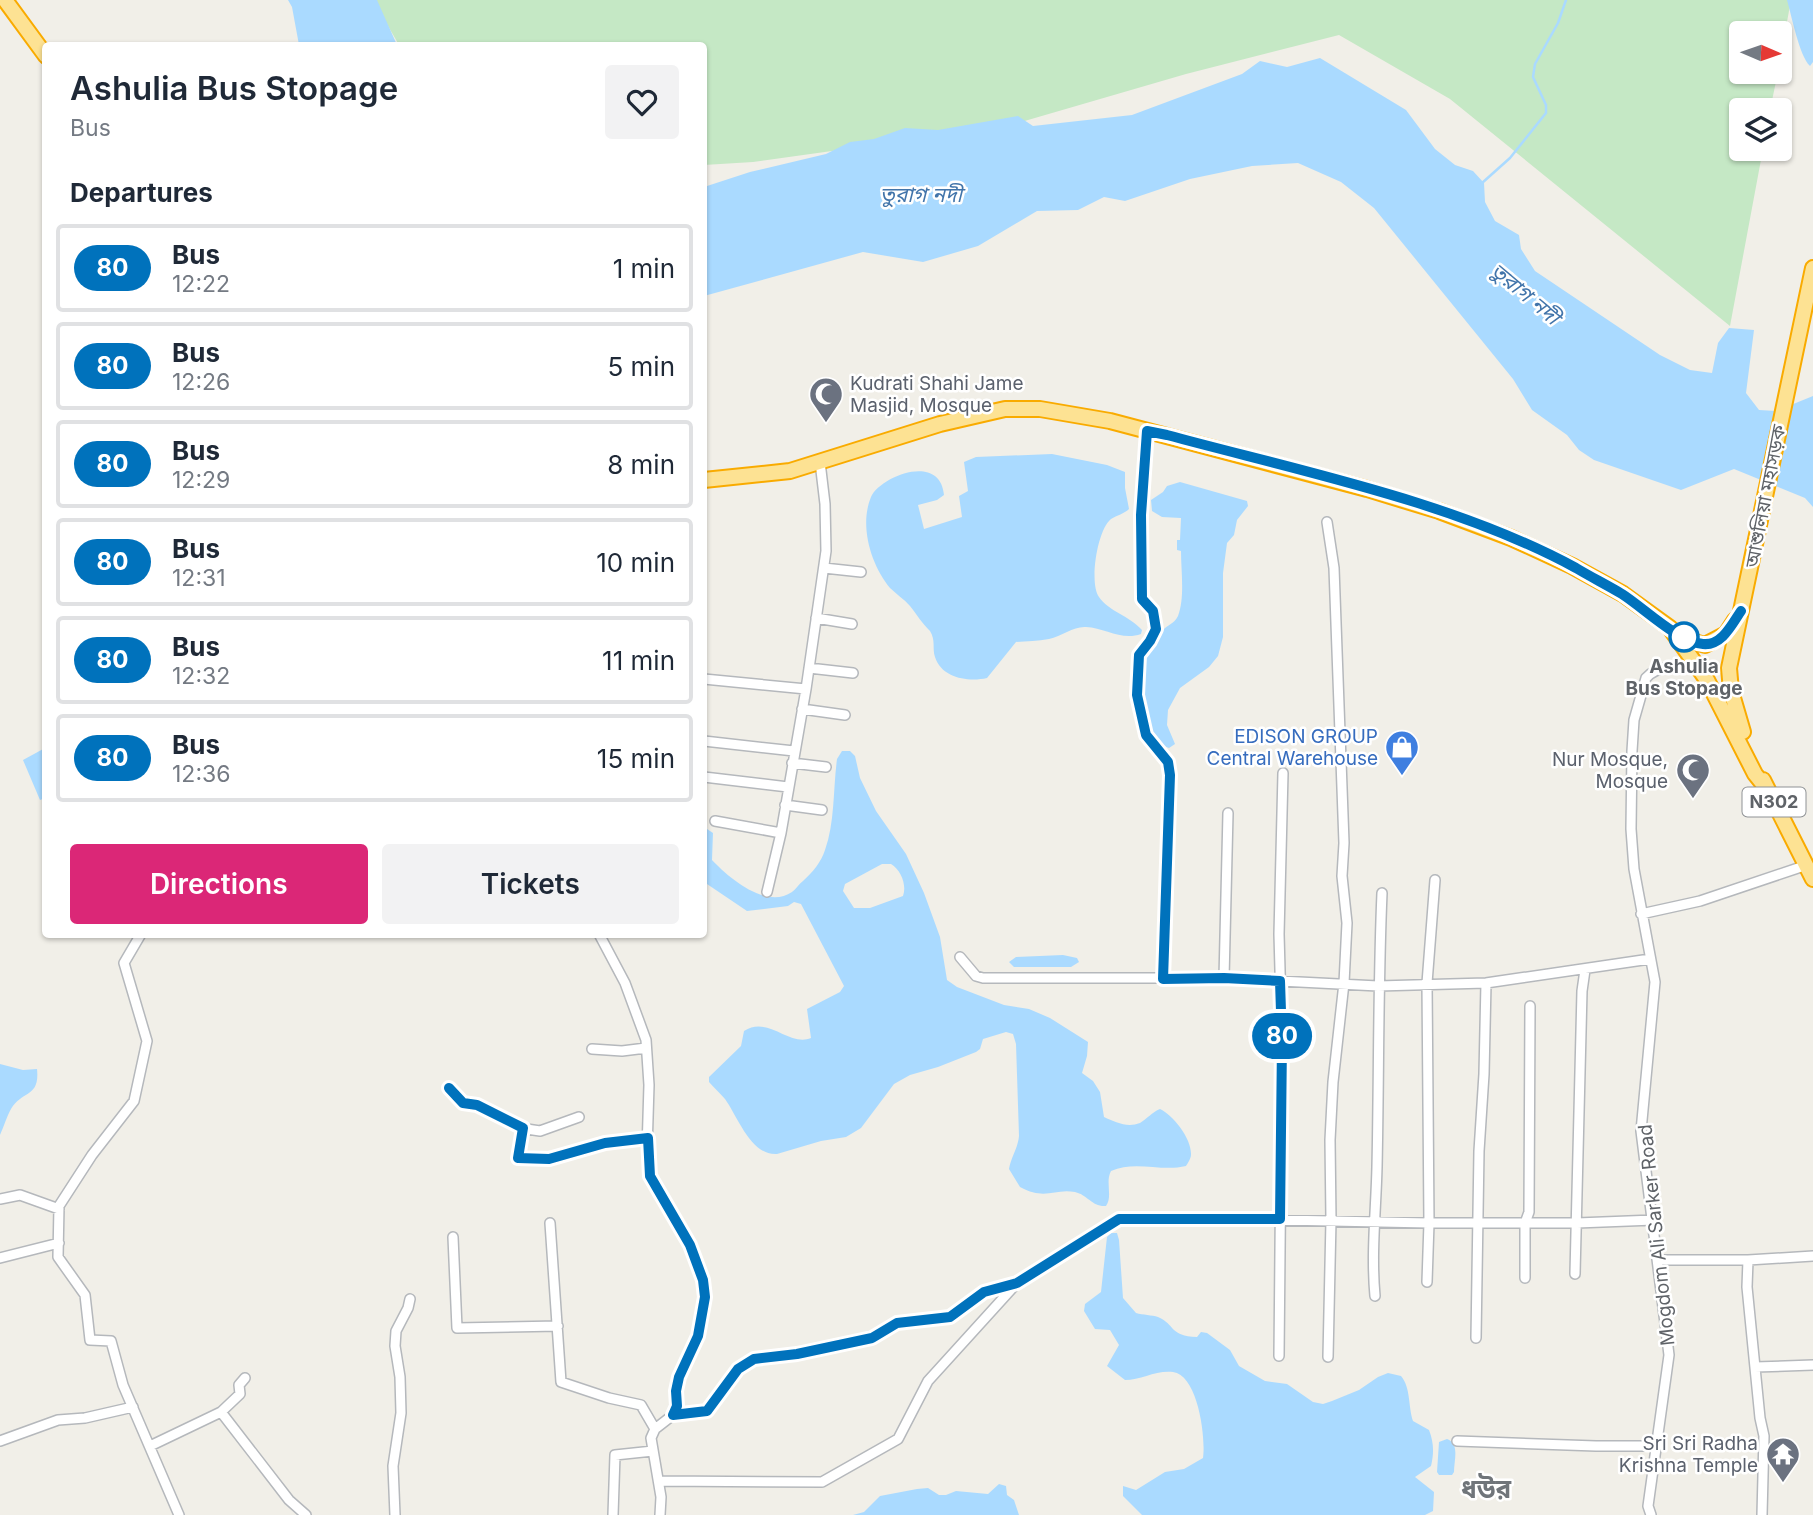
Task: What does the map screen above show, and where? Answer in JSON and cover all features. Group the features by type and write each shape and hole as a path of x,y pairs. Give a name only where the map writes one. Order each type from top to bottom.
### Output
{"highway":[{"path":"5,0 42,51"},
{"name":"আশুলিয়া মহাসড়ক","path":"1767,789 1740,723 1731,691 1729,668 1813,268"},
{"path":"707,481 790,471 940,424 1006,409 1040,409 1077,414 1167,435 1439,511 1511,538 1572,566 1623,594 1684,637 1705,645 1726,634 1741,611"},
{"path":"1670,628 1720,701 1755,774 1767,789"},
{"name":"N302","path":"1767,789 1810,872"}],"street":[{"path":"1147,431 1141,515 1142,599 1153,611 1156,629 1139,655 1137,695 1146,735 1168,762 1170,775 1163,979"},
{"path":"767,892 781,833 824,568 825,504 820,462"},
{"path":"1327,522 1334,568 1344,843 1342,876 1347,923 1330,1140 1328,1357"},
{"path":"824,568 861,572"},
{"path":"816,618 852,624"},
{"name":"Mogdom Ali Sarker Road","path":"1651,1515 1648,1506 1669,1355 1641,1130 1655,982 1634,869 1631,829 1632,751 1634,720 1641,691 1650,673 1677,666 1699,667"},
{"path":"809,668 853,673"},
{"path":"707,679 806,689"},
{"path":"802,709 845,715"},
{"path":"707,741 794,751"},
{"path":"792,763 826,767"},
{"path":"1279,1356 1282,1042 1279,934 1283,773"},
{"path":"707,777 788,787"},
{"path":"785,805 822,810"},
{"path":"1224,978 1228,813"},
{"path":"715,821 781,833"},
{"path":"1641,915 1810,872"},
{"path":"1427,1282 1427,983 1435,880"},
{"path":"1375,1296 1372,1263 1377,1168 1378,986 1382,893"},
{"path":"139,938 124,963 147,1041 134,1101 92,1155 59,1209 58,1257 85,1295 90,1340 111,1340 123,1385 179,1515"},
{"path":"601,938 637,1012 646,1048 650,1176 690,1245 703,1280 705,1297 698,1336 679,1377 677,1406 673,1415 655,1429 652,1438 659,1481 660,1515"},
{"path":"960,957 976,976 983,978 1224,978 1378,986 1486,983 1650,960"},
{"path":"1575,1274 1582,991 1585,970"},
{"path":"1476,1339 1479,1151 1486,983"},
{"path":"1525,1278 1531,1006"},
{"path":"592,1049 622,1051 646,1048"},
{"path":"449,1088 463,1103 477,1105 523,1128 540,1131 579,1116"},
{"path":"523,1128 518,1158 549,1159 605,1143 648,1138"},
{"path":"0,1199 20,1195 59,1209"},
{"path":"659,1481 822,1482 898,1439 928,1381 1017,1283 1119,1219 1429,1223 1654,1220"},
{"path":"550,1223 561,1382 609,1398 641,1405 655,1429"},
{"path":"453,1237 457,1328 558,1326"},
{"path":"0,1258 59,1243"},
{"path":"1658,1260 1748,1260 1813,1256"},
{"path":"1748,1260 1747,1287 1764,1436 1762,1515"},
{"path":"673,1415 707,1411 738,1369 754,1359 797,1354 872,1338 897,1323 950,1317 984,1292 1017,1283"},
{"path":"395,1515 393,1466 401,1413 396,1331 410,1299"},
{"path":"1755,1367 1813,1365"},
{"path":"150,1446 221,1412 240,1394 239,1385 245,1378"},
{"path":"0,1441 58,1420 85,1418 133,1407"},
{"path":"221,1412 289,1500 306,1515"},
{"path":"1457,1441 1658,1446"},
{"path":"613,1515 615,1455 653,1451"}],"green space":[{"path":"373,0 1791,0 1787,21 1729,21 1729,84 1775,84 1773,98 1729,98 1729,161 1761,161 1730,326 1450,99 1339,35 1186,74 1004,127 753,162 707,165 707,42 397,42"}],"water":[{"path":"288,0 377,0 396,42 298,42 292,7"},
{"path":"1787,0 1813,0 1813,62 1810,66 1799,45"},
{"name":"তুরাগ নদী","path":"1320,58 1406,110 1435,149 1455,165 1473,171 1484,183 1485,202 1495,221 1519,235 1521,249 1535,271 1660,355 1690,370 1712,373 1718,343 1729,328 1754,330 1746,393 1759,410 1776,411 1813,396 1813,507 1805,498 1734,469 1681,490 1594,460 1579,450 1567,435 1532,410 1513,379 1374,208 1341,182 1298,163 1252,166 1190,179 1125,201 1104,197 1078,210 1037,211 978,246 923,262 863,252 707,295 707,186 750,172 826,154 850,142 874,139 905,128 938,130 1018,116 1033,126 1132,115 1242,74 1260,61 1287,67"},
{"path":"1052,454 1107,465 1125,472 1129,509 1106,525 1098,545 1095,581 1096,590 1103,602 1137,625 1142,630 1141,634 1127,636 1093,628 1077,628 1049,639 1016,642 987,678 973,680 950,674 935,657 930,631 908,603 890,588 872,557 866,520 871,497 877,489 897,476 922,471 932,474 940,482 944,495 937,500 918,505 924,529 962,517 959,496 968,491 964,462 976,457"},
{"path":"1180,482 1247,501 1248,506 1237,520 1234,535 1227,543 1223,573 1223,637 1218,656 1209,667 1180,688 1168,710 1167,725 1175,744 1169,748 1154,734 1149,722 1143,680 1149,652 1162,631 1178,616 1182,593 1181,551 1177,550 1181,518 1162,517 1152,511 1151,500 1167,486"},
{"path":"42,750 42,799 40,800 23,760"},
{"path":"842,751 850,751 855,756 860,778 876,811 906,854 924,893 940,937 947,980 957,987 1004,1005 1029,1009 1050,1018 1088,1042 1082,1073 1093,1081 1100,1092 1104,1117 1130,1125 1140,1123 1160,1109 1176,1122 1188,1142 1191,1155 1186,1166 1129,1166 1111,1171 1106,1206 1097,1205 1075,1192 1043,1194 1020,1187 1009,1169 1019,1136 1016,1044 1013,1034 1006,1032 983,1039 976,1052 910,1075 894,1084 861,1128 846,1137 777,1154 760,1149 746,1134 725,1099 709,1082 709,1077 741,1046 744,1031 753,1027 770,1029 803,1040 811,1038 807,1009 840,992 844,986 801,904 794,902 788,906 747,911 707,884 707,829 713,833 712,860 728,875 759,894 782,896 792,892 821,859 832,817 837,759","holes":["882,864 891,864 898,870 904,887 903,896 870,908 854,908 843,891 845,884"]},
{"path":"1063,955 1077,958 1079,962 1071,967 1014,967 1009,962 1016,957"},
{"path":"0,1064 23,1070 37,1069 37,1078 33,1089 11,1109 0,1135"},
{"path":"1111,1233 1117,1233 1119,1240 1123,1298 1136,1313 1158,1317 1182,1335 1197,1337 1201,1332 1207,1333 1230,1350 1239,1366 1265,1381 1287,1384 1313,1402 1323,1404 1359,1390 1388,1373 1401,1376 1406,1386 1413,1421 1429,1430 1432,1439 1431,1466 1415,1477 1434,1492 1433,1511 1425,1515 1142,1515 1123,1496 1123,1486 1136,1490 1165,1472 1184,1469 1203,1458 1203,1437 1199,1409 1189,1384 1182,1376 1167,1372 1125,1380 1107,1366 1119,1345 1110,1330 1095,1329 1084,1311 1085,1304 1101,1292 1107,1237"},
{"path":"1447,1439 1455,1448 1454,1472 1452,1475 1439,1475 1439,1442"},
{"path":"999,1484 1006,1486 1007,1495 1014,1500 1019,1515 853,1515 864,1512 880,1496 928,1488 939,1495 956,1491 988,1494"}],"waterway":[{"path":"1482,183 1510,158 1546,113 1546,105 1533,77 1535,64 1558,23 1566,0"}],"bus line":[{"name":"80","path":"449,1088 463,1103 477,1105 523,1128 518,1158 549,1159 605,1143 648,1138 650,1176 686,1236 703,1280 705,1297 698,1336 679,1377 677,1406 673,1415 707,1411 738,1369 754,1359 797,1354 872,1338 897,1323 950,1317 984,1292 1017,1283 1119,1219 1280,1219 1280,981 1163,979 1170,775 1168,762 1146,735 1137,695 1139,655 1156,629 1153,611 1142,599 1141,515 1147,431 1367,489 1439,511 1511,538 1572,566 1623,594 1684,637 1705,645 1726,634 1741,611"}],"place":[{"name":"Kudrati Shahi Jame Masjid, Mosque","path":"826,424"},
{"name":"Ashulia Bus Stopage","path":"1684,637"},
{"name":"EDISON GROUP Central Warehouse","path":"1402,777"},
{"name":"Nur Mosque, Mosque","path":"1693,800"},
{"name":"Sri Sri Radha Krishna Temple","path":"1783,1484"}],"district":[{"name":"ধউর","path":"1486,1489"}]}
